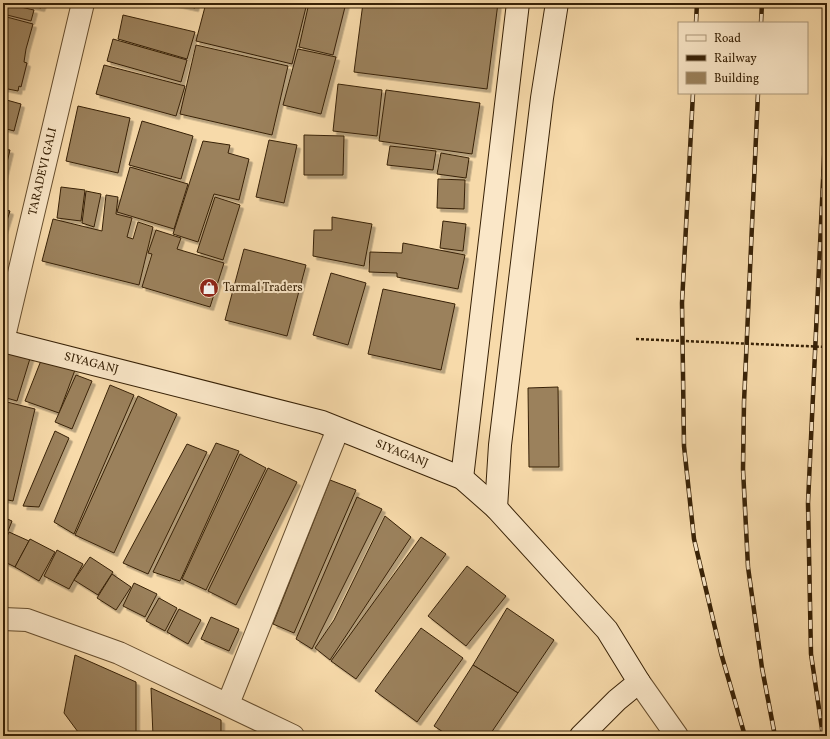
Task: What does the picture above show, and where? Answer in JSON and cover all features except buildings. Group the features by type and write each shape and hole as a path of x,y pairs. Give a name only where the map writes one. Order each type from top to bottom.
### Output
{"street":[{"name":"TARADEVI GALI","path":"3,341 83,3"},
{"path":"462,478 518,3"},
{"path":"496,508 501,437 542,98 556,3"},
{"name":"SIYAGANJ","path":"3,341 322,422 462,478 496,508 607,630 639,682 677,736"},
{"path":"228,704 338,429"},
{"path":"3,619 27,620 119,653 293,736"},
{"path":"581,736 617,700 639,682"}],"path":[{"path":"636,339 827,347"}],"railway":[{"path":"696,22 697,3"},
{"path":"761,22 762,3"},
{"path":"693,94 682,303 684,446 694,539 721,653 745,736"},
{"path":"758,94 744,402 743,469 748,567 762,668 775,736"},
{"path":"823,736 811,654 808,503 827,95"}],"place":[{"name":"Tarmal Traders","path":"209,288"}]}
